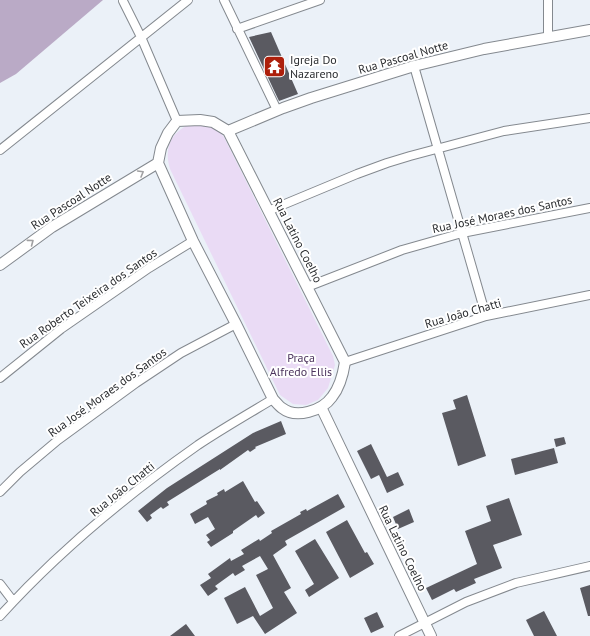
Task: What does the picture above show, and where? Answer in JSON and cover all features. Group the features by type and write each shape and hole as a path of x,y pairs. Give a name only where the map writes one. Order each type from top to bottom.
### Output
{"street":[{"path":"0,150 188,0"},
{"path":"224,0 277,110"},
{"path":"237,28 320,0"},
{"path":"548,0 548,37"},
{"path":"123,1 141,37 177,121"},
{"name":"Rua Pascoal Notte","path":"228,131 277,110 311,98 414,66 484,49 590,30"},
{"path":"414,66 486,316"},
{"path":"268,211 311,192 387,163 504,131 590,118"},
{"path":"177,121 200,120 213,122 228,131"},
{"path":"177,121 168,133 161,148 158,163 193,241 273,399 282,408 295,414 321,407 332,397 342,380 345,362"},
{"name":"Rua Latino Coelho","path":"228,131 345,362"},
{"name":"Rua Pascoal Notte","path":"0,265 52,226 158,163"},
{"name":"Rua José Moraes dos Santos","path":"307,287 402,250 462,233 590,208"},
{"name":"Rua Roberto Teixeira dos Santos","path":"0,378 62,329 149,268 193,241"},
{"name":"Rua João Chatti","path":"345,362 486,316 590,295"},
{"name":"Rua José Moraes dos Santos","path":"0,492 20,472 58,440 136,384 181,354 236,324"},
{"name":"Rua João Chatti","path":"0,616 13,601 62,554 126,498 199,445 273,399"},
{"name":"Rua Latino Coelho","path":"321,407 431,636"},
{"path":"399,636 466,602 516,583 590,566"},
{"path":"0,584 13,601"}],"green space":[{"name":"Praça Alfredo Ellis","path":"194,122 216,128 224,137 333,356 335,365 328,388 318,400 306,405 293,404 280,395 170,169 168,153 171,140 180,130"}],"shaded area":[{"path":"0,0 103,0 16,74 0,83"}],"building":[{"name":"Igreja Do Nazareno","path":"271,32 298,94 279,101 249,37"},
{"path":"467,395 486,456 458,466 442,413 456,409 453,400"},
{"path":"281,421 286,434 255,447 256,448 250,452 248,450 220,470 167,502 169,505 163,509 161,507 150,515 152,518 147,522 138,511 167,488 253,433"},
{"path":"564,437 566,444 556,447 554,439"},
{"path":"371,444 387,477 398,472 404,485 387,493 379,475 371,479 357,451"},
{"path":"554,448 558,463 515,475 511,459"},
{"path":"243,481 255,502 257,501 265,513 258,518 256,515 233,531 233,533 211,547 207,542 210,540 206,535 215,529 208,517 195,524 190,514 207,504 206,501 218,495 217,493 224,489 225,492"},
{"path":"338,494 345,507 285,541 287,545 273,555 291,588 284,592 297,613 265,634 253,616 237,624 224,598 245,587 260,616 273,608 256,575 268,569 260,556 242,566 245,570 235,576 233,573 215,586 218,589 208,596 200,585 211,578 208,574 230,558 231,561 244,554 241,550 259,539 260,541 272,533 271,531 301,514 300,512 306,509 307,511"},
{"path":"509,498 522,535 493,545 502,568 474,579 476,583 456,592 454,589 432,600 426,588 477,564 465,531 491,521 486,506"},
{"path":"409,509 414,522 398,529 393,517"},
{"path":"347,520 365,553 367,552 374,564 350,578 326,532"},
{"path":"315,539 339,578 309,597 305,590 314,584 295,551"},
{"path":"590,585 590,616 588,616 580,588"},
{"path":"544,611 557,636 534,636 526,620"},
{"path":"377,612 384,627 371,633 364,618"},
{"path":"186,624 195,636 170,636"}],"place":[{"name":"Igreja Do Nazareno","path":"274,66"}]}
